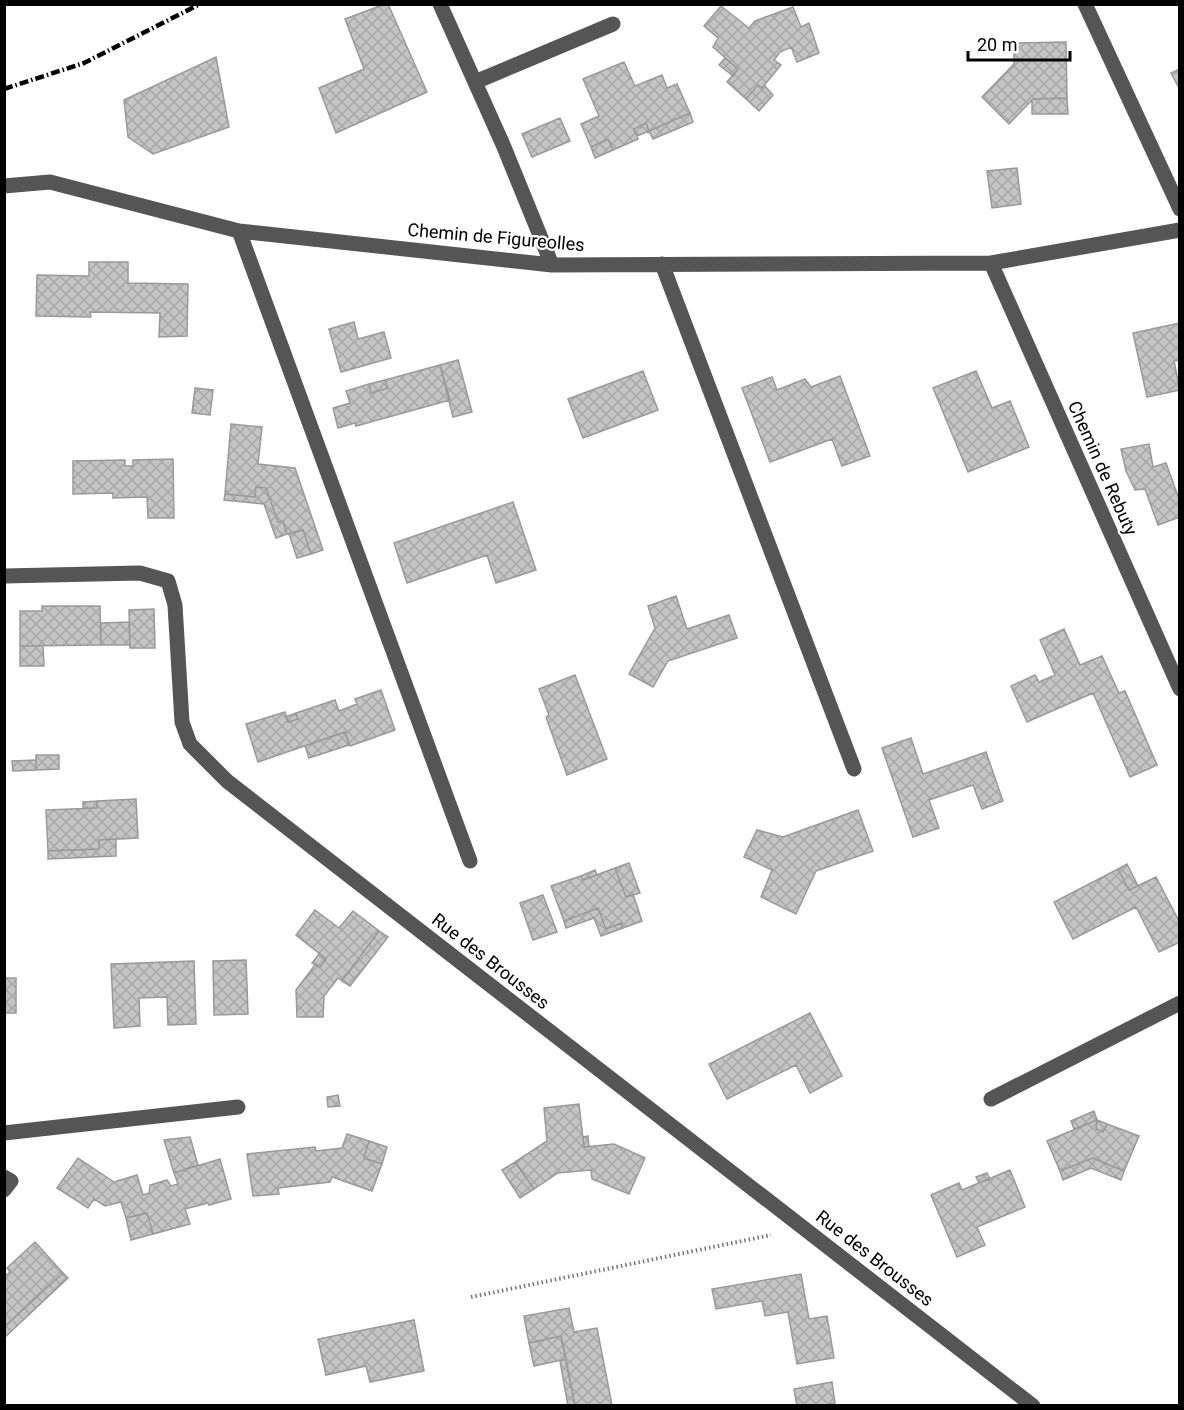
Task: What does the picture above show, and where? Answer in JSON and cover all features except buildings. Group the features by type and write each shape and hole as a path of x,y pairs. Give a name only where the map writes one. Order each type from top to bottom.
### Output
{"street":[{"path":"440,4 504,147 552,265"},
{"path":"1085,4 1179,209"},
{"path":"475,82 613,24"},
{"name":"Chemin de Figureolles","path":"4,186 50,182 239,231 552,265 991,263 1179,230"},
{"path":"239,231 470,861"},
{"name":"Chemin de Rebuty","path":"991,263 1179,689"},
{"path":"662,264 854,769"},
{"name":"Rue des Brousses","path":"4,576 140,573 168,581 175,605 182,722 190,744 227,781 1033,1406"},
{"path":"991,1099 1179,1003"},
{"path":"4,1133 238,1107"},
{"path":"4,1178 11,1181 4,1190"}],"path":[{"path":"471,1297 804,1228"}],"railway":[{"path":"4,89 84,63 200,4"}]}
